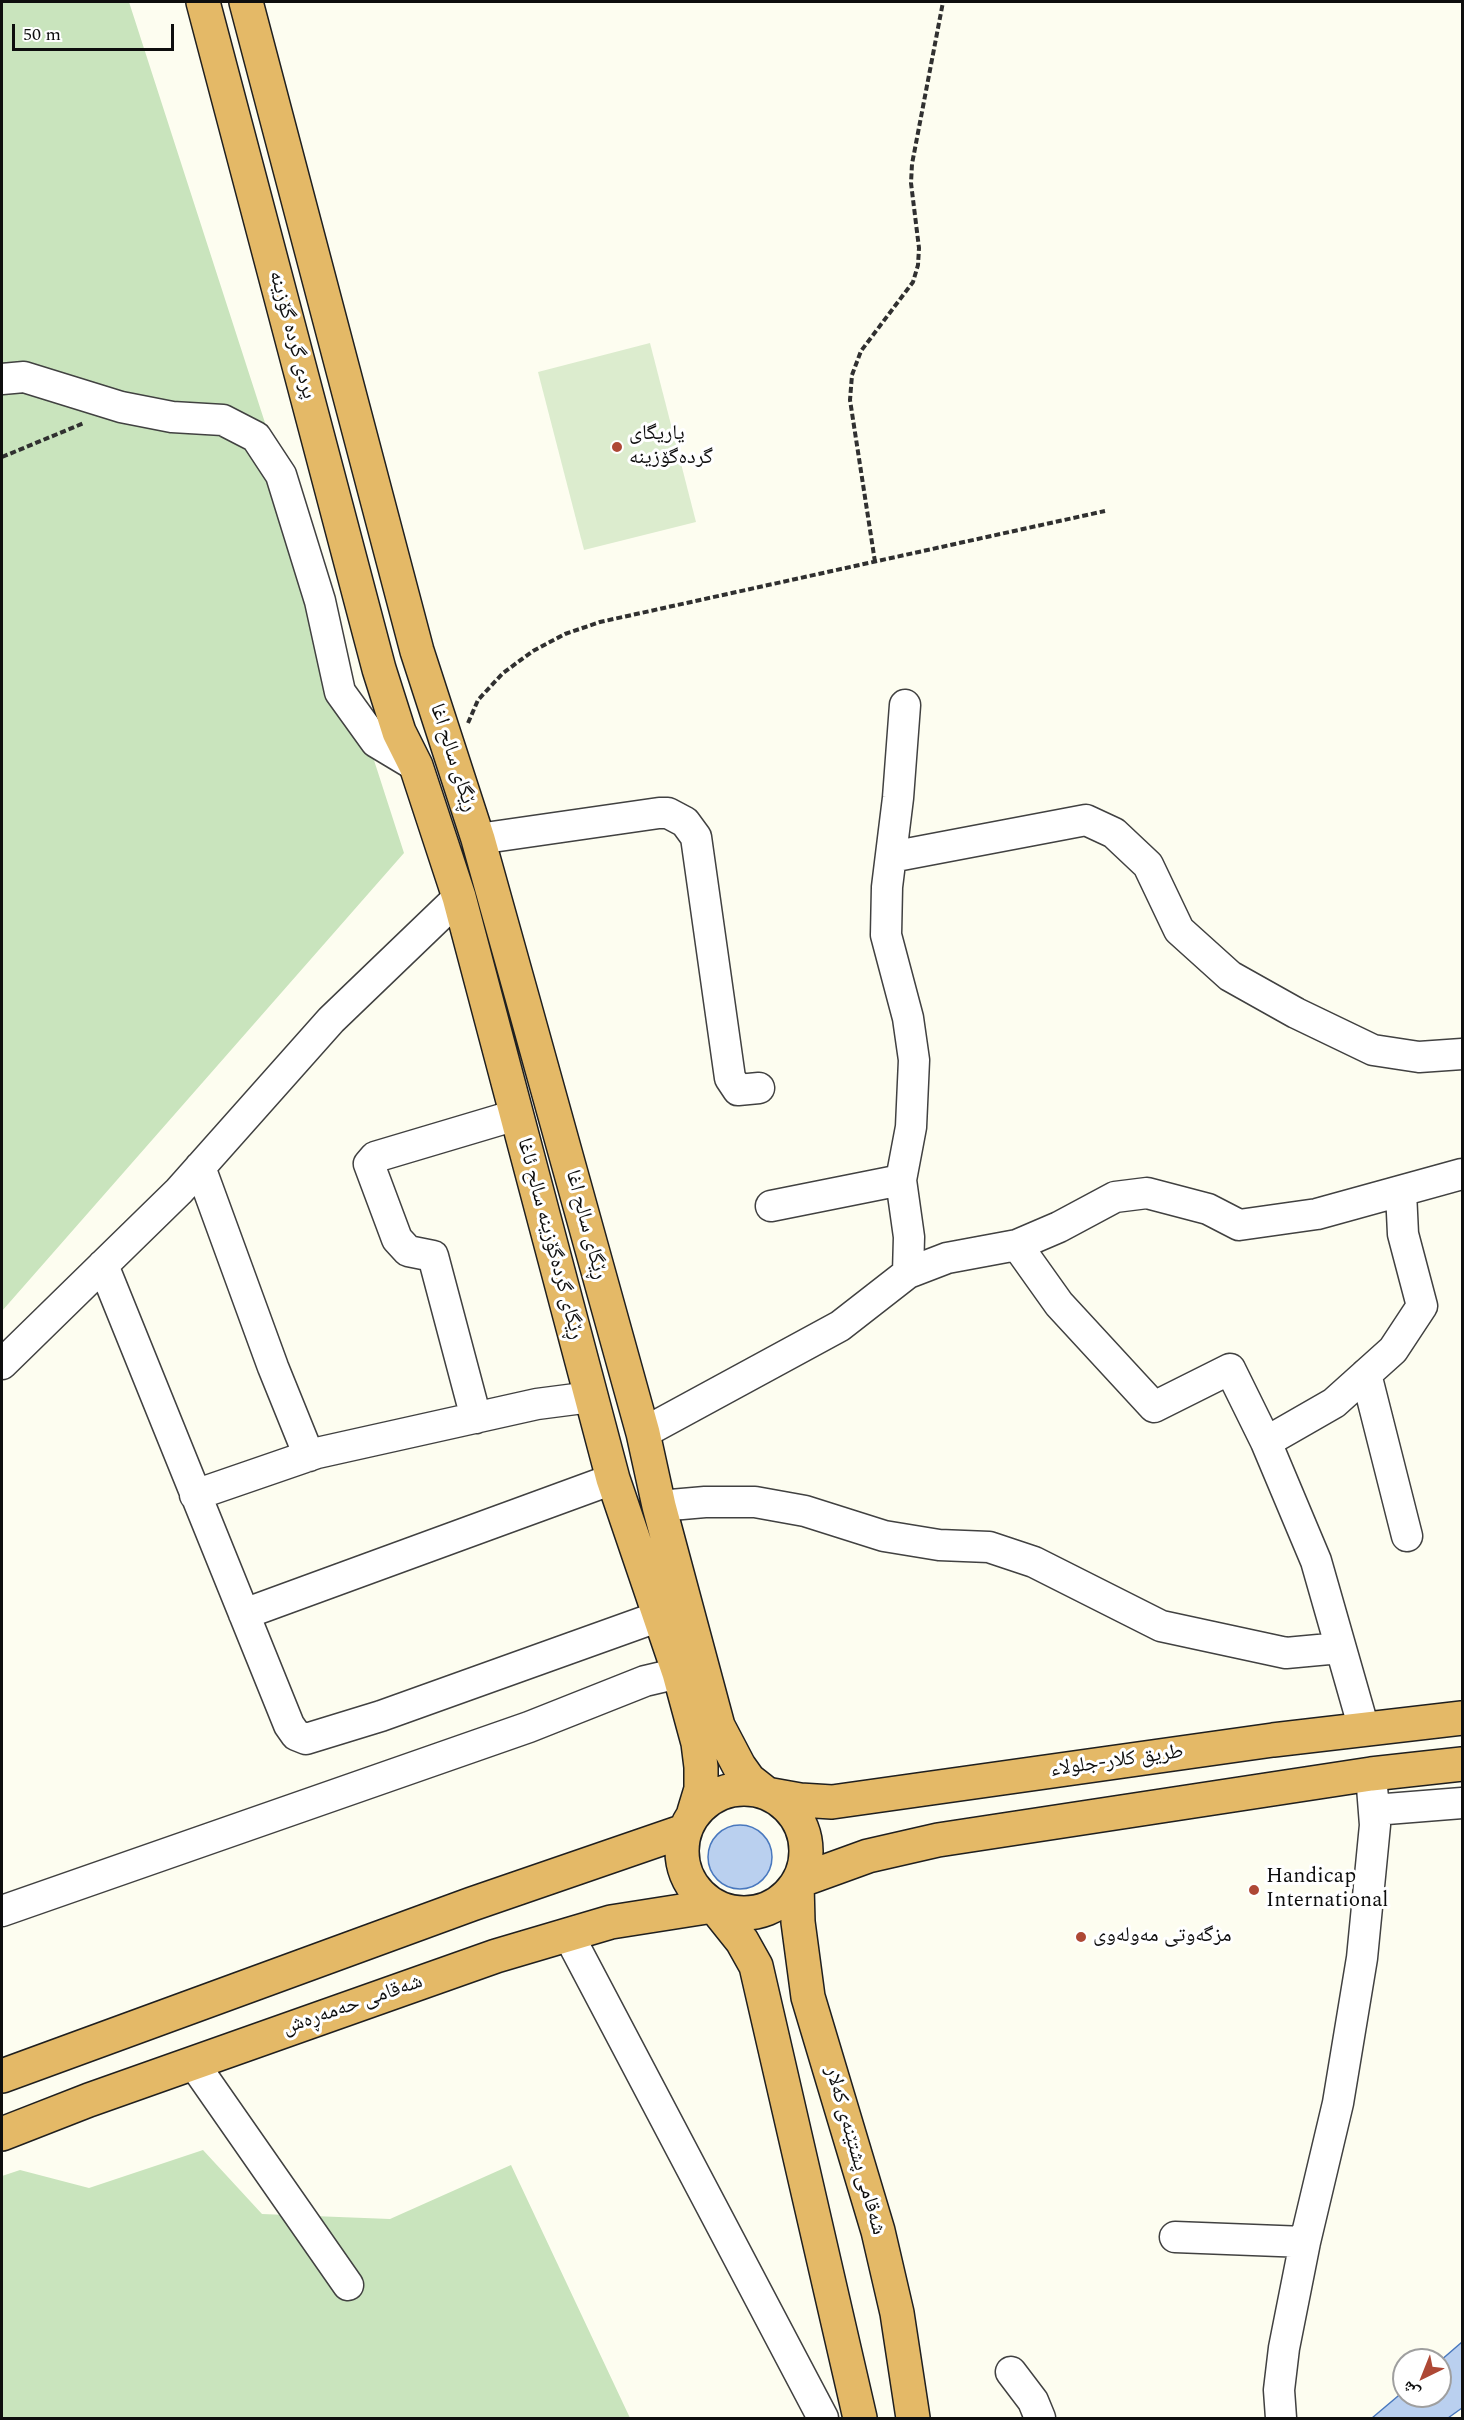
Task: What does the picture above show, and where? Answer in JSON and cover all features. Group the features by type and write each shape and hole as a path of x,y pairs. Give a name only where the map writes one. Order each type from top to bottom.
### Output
{"highway":[{"name":"پردی گردە گۆزینە","path":"203,2 379,669"},
{"name":"ڕێگای سالح اغا","path":"246,2 417,651 478,839 643,1433 659,1506 718,1726 749,1780 768,1793"},
{"name":"ڕێگای گردەگۆزینە سالح ئاغا","path":"379,669 399,732 416,766 459,897 613,1479 679,1673 696,1735 701,1767 701,1789 689,1822"},
{"path":"416,766 452,756"},
{"name":"طريق كلار-جلولاء","path":"768,1793 800,1800 832,1802 1273,1740 1462,1718"},
{"path":"1273,1740 1288,1787"},
{"path":"798,1882 868,1856 938,1840 1371,1774 1462,1764"},
{"path":"714,1906 736,1913 760,1911 781,1901 798,1882 805,1865 804,1833 786,1805 768,1793 748,1788 732,1789 718,1793 705,1801 689,1822 682,1857 689,1882 699,1895 714,1906 742,1941 756,1966 860,2418"},
{"path":"2,2076 689,1822"},
{"name":"شەقامی پشتێنەی کەلار","path":"798,1882 798,1922 808,1997 878,2231 897,2313 913,2418"},
{"name":"شەقامی حەمەڕەش","path":"2,2134 89,2100 496,1956 611,1922 714,1906"}],"street":[{"path":"2,378 24,377 121,407 172,417 223,420 256,437 280,475 284,486 320,601 340,692 376,742 416,766"},
{"path":"905,705 898,798 887,887 886,934 908,1018 914,1060 911,1127 901,1180 909,1237 908,1273"},
{"path":"478,839 659,813 668,813 685,822 696,837 730,1078 738,1090 759,1088"},
{"path":"891,857 1086,820 1114,833 1148,866 1179,930 1230,976 1373,1050 1419,1058 1462,1054"},
{"path":"2,1364 179,1191 331,1020 459,897"},
{"path":"476,1418 433,1256 408,1251 397,1239 369,1164 375,1156 516,1115"},
{"path":"200,1167 269,1356 309,1456"},
{"path":"643,1433 840,1326 908,1273 948,1258 1017,1245 1059,1227 1115,1197 1147,1193 1208,1209 1239,1225 1317,1214 1462,1174"},
{"path":"771,1206 901,1180"},
{"path":"1266,1442 1334,1403 1393,1350 1422,1306 1402,1234 1401,1192"},
{"path":"1017,1245 1059,1304 1154,1407 1230,1369 1266,1442 1316,1561 1364,1730"},
{"path":"103,1265 289,1725 296,1735 306,1739 381,1716 660,1616"},
{"path":"1366,1374 1407,1536"},
{"path":"195,1495 309,1456 537,1404 591,1397"},
{"path":"244,1614 613,1479"},
{"path":"659,1506 705,1502 755,1502 805,1511 884,1536 939,1545 989,1547 1034,1562 1161,1626 1286,1653 1340,1648"},
{"path":"2,1911 529,1727 645,1682 679,1673"},
{"path":"1281,2418 1279,2390 1284,2348 1305,2242 1338,2103 1362,1958 1375,1825 1371,1774"},
{"path":"1374,1809 1462,1803"},
{"path":"568,1934 823,2418"},
{"path":"194,2064 348,2285"},
{"path":"1175,2237 1305,2242"},
{"path":"1011,2372 1033,2401 1040,2418"}],"path":[{"path":"875,562 850,400 852,375 861,351 913,282 918,265 919,248 911,183 912,164 943,2"},
{"path":"2,457 121,407"},
{"path":"452,756 478,700 503,673 532,651 565,634 600,622 1105,511"}],"green space":[{"path":"2,2 129,2 404,853 2,1311"},
{"name":"یاریگای گردەگۆزینە","path":"650,343 696,522 584,550 538,372"},
{"path":"203,2150 262,2214 390,2219 511,2165 630,2418 2,2418 2,2176 20,2170 89,2188"}],"water":[{"path":"734,1825 746,1825 763,1834 770,1845 772,1857 770,1869 763,1880 746,1889 734,1889 722,1884 713,1875 708,1863 708,1851 713,1839 722,1830"},
{"path":"1462,2342 1462,2408 1448,2418 1372,2418 1392,2401 1392,2408 1452,2408 1452,2351"}],"place":[{"name":"یاریگای گردەگۆزینە","path":"617,447"},
{"name":"Handicap International","path":"1254,1890"},
{"name":"مزگەوتی مەولەوی","path":"1081,1937"}]}
